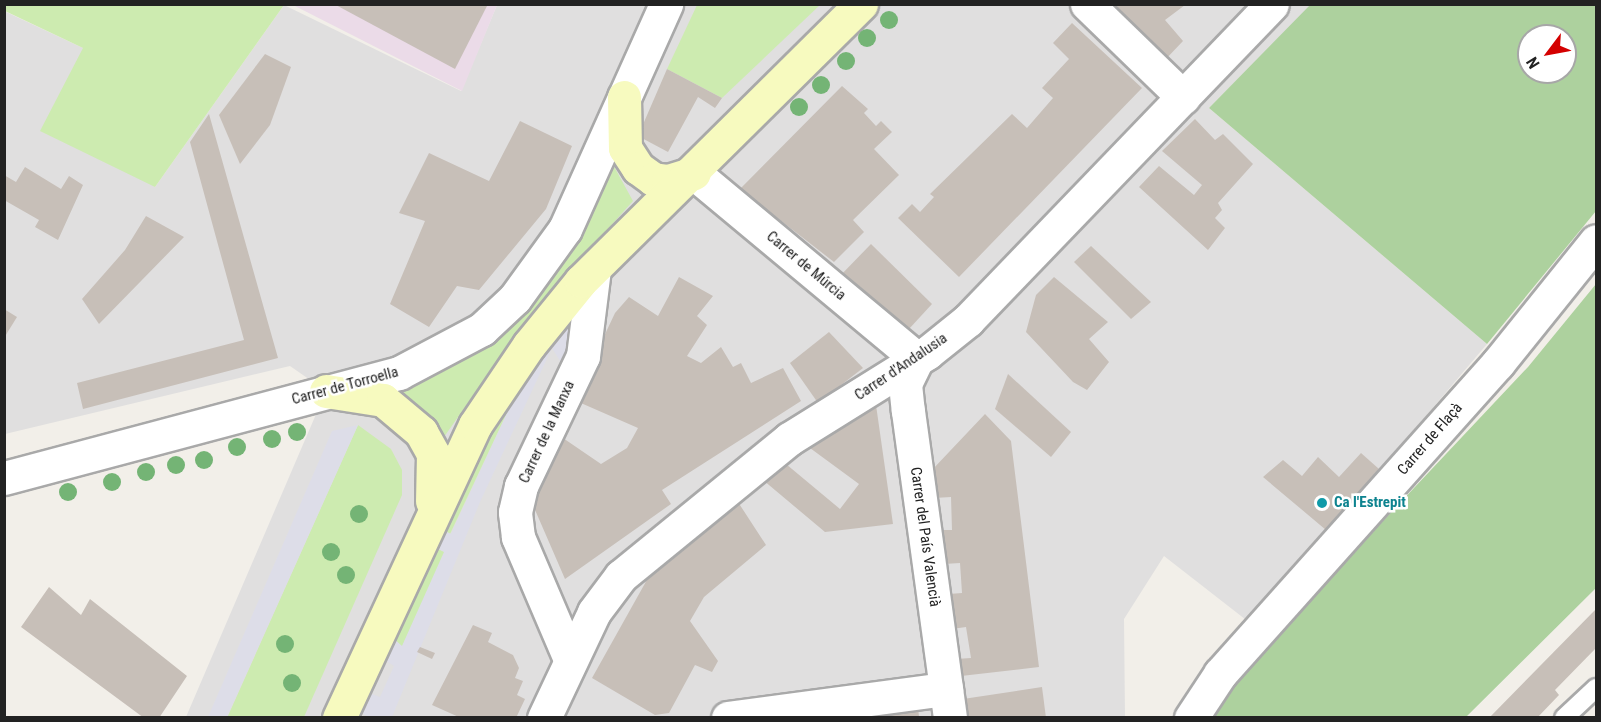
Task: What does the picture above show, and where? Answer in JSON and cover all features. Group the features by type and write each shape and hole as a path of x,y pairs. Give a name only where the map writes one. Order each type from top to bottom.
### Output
{"street":[{"name":"Carrer de Torroella","path":"4,478 399,373 446,351 515,298 565,229 666,4"},
{"path":"339,717 428,521 481,416 548,320 594,269 694,173 861,4"},
{"path":"1087,4 1183,97"},
{"name":"Carrer d'Andalusia","path":"549,715 570,659 601,603 654,547 789,439 917,359 968,320 1272,4"},
{"name":"Carrer de Torroella","path":"624,98 626,148 638,168 653,179 668,181 694,173"},
{"name":"Carrer de Múrcia","path":"694,173 917,359"},
{"name":"Carrer de Flaçà","path":"1191,717 1220,674 1490,372 1596,240"},
{"name":"Carrer de la Manxa","path":"570,659 518,537 515,512 521,486 582,356 594,269"},
{"name":"Carrer del País Valencià","path":"917,359 905,384 948,703"},
{"path":"326,391 383,400 422,432 436,478 428,521"},
{"path":"728,717 948,703"}],"lane":[{"path":"1564,717 1596,688"}],"shaded area":[{"path":"284,5 461,91 497,5 1311,5 1209,108 1487,344 1250,623 1164,556 1124,619 1125,717 186,717 326,391 290,366 5,434 4,11 83,48 155,187"},
{"path":"293,5 497,5 462,91"},
{"path":"583,295 562,364 552,348 480,502 392,717 369,717 360,712 369,693 380,697 394,666 385,660 393,638 402,646 444,552 432,546 441,529 451,534 515,396 512,393"},
{"path":"358,425 227,717 208,717 332,431"}],"green space":[{"path":"5,4 284,5 155,187 40,131 83,48 5,11"},
{"path":"1311,4 1596,5 1596,211 1487,344 1209,108"},
{"path":"697,5 820,5 722,98 667,69"},
{"path":"611,161 633,201 528,318 439,444 395,392 464,356"},
{"path":"1596,284 1596,588 1466,717 1206,718 1218,696 1528,367"},
{"path":"512,393 515,396 450,534 441,529"},
{"path":"358,425 391,449 402,470 402,495 304,717 227,718"},
{"path":"432,546 445,552 402,647 393,638"}],"building":[{"path":"334,4 488,4 455,69"},
{"path":"1106,5 1185,5 1165,20 1183,41 1164,61"},
{"path":"1072,23 1142,88 959,277 898,218 912,204 920,212 934,197 930,194 1012,114 1027,128 1053,98 1042,88 1069,59 1053,43"},
{"path":"265,54 291,67 270,125 240,164 219,115"},
{"path":"667,69 722,98 715,108 698,97 668,152 638,136"},
{"path":"842,86 868,109 864,113 876,126 881,121 892,132 874,149 899,175 853,220 864,232 834,262 740,189"},
{"path":"209,114 278,358 83,409 77,383 244,340 190,142"},
{"path":"1195,119 1215,140 1223,134 1253,164 1218,203 1222,210 1215,218 1225,228 1208,250 1139,187 1159,166 1194,195 1202,185 1162,151"},
{"path":"520,121 572,146 546,209 479,290 457,286 429,327 390,304 425,221 399,213 429,153 489,181"},
{"path":"25,167 61,189 69,176 83,185 58,240 35,227 39,220 4,200 4,175 16,182"},
{"path":"146,216 184,237 99,324 82,299 125,250"},
{"path":"871,244 932,304 909,329 837,279"},
{"path":"1091,246 1151,302 1131,319 1074,262"},
{"path":"679,277 713,296 697,316 707,325 687,356 701,363 721,347 733,367 741,363 751,383 783,368 801,401 662,490 671,504 565,579 529,496 560,436 601,464 627,448 638,428 574,400 615,313 629,297 658,316"},
{"path":"1054,277 1108,322 1089,339 1109,362 1087,390 1073,382 1026,332 1036,295"},
{"path":"4,309 17,317 4,338"},
{"path":"829,332 863,368 818,403 790,363"},
{"path":"1008,374 1071,432 1051,457 995,409"},
{"path":"871,403 876,405 893,524 825,532 763,480 786,464 840,509 859,484 810,448"},
{"path":"985,414 1011,441 1039,667 961,676 956,659 971,658 966,627 952,629 949,594 962,593 960,563 944,564 941,530 952,530 951,497 934,498 932,470"},
{"name":"Ca l'Estrepit","path":"1361,453 1379,469 1326,530 1263,477 1283,460 1302,476 1318,457 1339,477"},
{"path":"736,499 766,545 704,597 690,621 718,661 712,672 695,665 669,713 655,715 592,678 653,569"},
{"path":"49,587 81,615 90,599 187,676 159,718 144,718 21,627"},
{"path":"1596,609 1596,648 1555,690 1559,695 1537,718 1489,718"},
{"path":"473,625 492,633 488,642 513,655 519,668 515,678 523,681 517,695 525,699 516,718 461,718 432,705"},
{"path":"420,647 435,653 432,659 417,652"},
{"path":"1042,687 1046,718 966,717 963,699"},
{"path":"918,704 919,718 841,718"}],"place":[{"name":"Ca l'Estrepit","path":"1322,503"}]}
